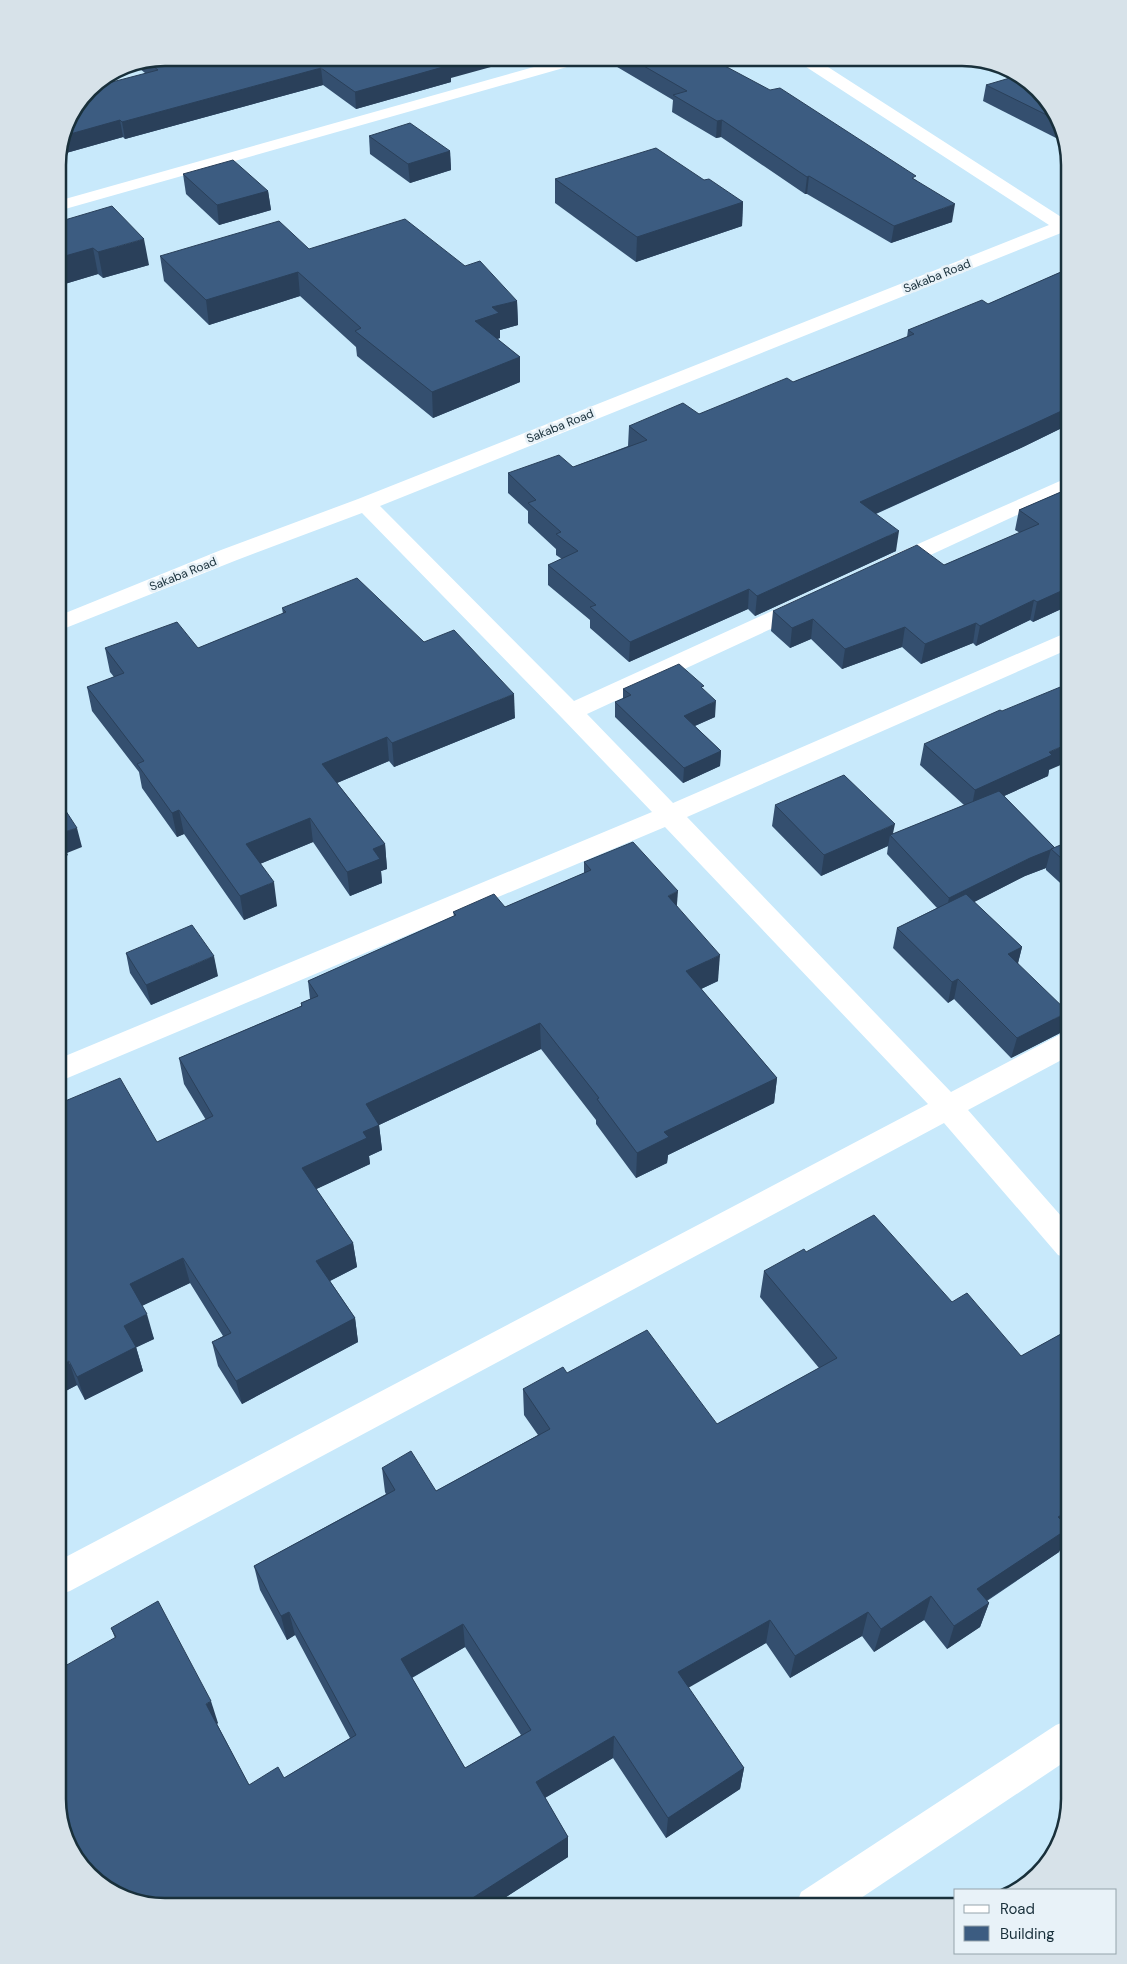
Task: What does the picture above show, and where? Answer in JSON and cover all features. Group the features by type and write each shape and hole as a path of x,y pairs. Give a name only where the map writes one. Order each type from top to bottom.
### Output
{"street":[{"path":"66,204 555,66"},
{"path":"815,66 1061,225"},
{"name":"Sakaba Road","path":"66,621 229,555 366,504 1061,230"},
{"path":"874,573 1061,486"},
{"path":"366,504 571,712 949,1108 1061,1236"},
{"path":"571,712 829,593"},
{"path":"66,1068 669,815 1061,644"},
{"path":"66,1575 1061,1048"},
{"path":"826,1898 1061,1744"}],"building":[{"path":"446,66 355,92 321,68 122,122 120,120 72,133 83,110 95,95 110,83 158,70 154,67"},
{"path":"644,66 725,66 770,90 780,88 916,176 912,178 955,204 894,226 809,176 807,177 722,120 717,121 673,95 687,91"},
{"path":"1008,79 1027,91 1046,115 986,85"},
{"path":"410,123 450,151 408,164 369,136"},
{"path":"656,148 704,180 709,179 743,202 637,237 555,179"},
{"path":"233,160 268,191 217,205 183,174"},
{"path":"112,206 144,239 98,252 93,248 66,256 66,220"},
{"path":"405,219 465,266 480,261 517,301 492,307 499,313 475,321 520,357 432,392 355,331 361,328 298,272 206,300 160,256 279,221 309,249"},
{"path":"1061,272 1061,411 860,502 899,531 757,596 749,589 630,642 590,607 596,605 548,565 578,551 556,534 561,532 528,503 536,500 508,473 559,455 573,467 647,440 629,426 683,403 699,414 787,378 793,382 914,334 908,330 982,300 988,304"},
{"path":"1061,492 1061,591 1037,602 1034,600 980,626 976,623 925,644 905,627 845,649 813,619 792,628 773,611 917,545 944,565 1039,524 1019,510"},
{"path":"357,578 424,642 454,630 514,694 392,743 387,737 322,764 385,844 373,849 380,859 347,872 310,818 246,844 274,882 240,896 179,810 172,813 137,764 144,761 87,687 124,673 105,648 177,622 198,648 286,612 282,608"},
{"path":"679,664 704,686 701,687 716,701 684,716 721,751 684,768 615,702 631,695 623,689"},
{"path":"1061,687 1061,747 1049,752 1052,755 975,790 924,744 1000,710 1002,711"},
{"path":"844,775 895,824 824,855 775,805"},
{"path":"999,791 1055,848 1030,858 949,898 890,835"},
{"path":"66,811 77,828 66,831"},
{"path":"633,842 678,891 668,896 720,955 686,971 777,1078 664,1132 669,1137 637,1153 597,1099 599,1098 540,1023 366,1104 379,1125 363,1132 367,1138 302,1168 353,1243 316,1261 355,1318 236,1381 212,1342 231,1333 183,1258 130,1284 147,1314 124,1326 136,1347 77,1377 69,1361 66,1363 66,1101 120,1078 157,1142 213,1116 179,1058 302,1006 301,1003 318,996 308,981 456,915 453,912 494,894 505,907 591,870 584,862"},
{"path":"1061,845 1061,858 1051,849"},
{"path":"966,894 1022,947 1008,954 1061,1005 1061,1016 1017,1038 958,979 952,982 897,928"},
{"path":"192,925 214,956 146,985 126,953"},
{"path":"874,1215 952,1302 967,1293 1021,1356 1061,1334 1061,1515 1058,1517 1061,1520 1061,1533 977,1589 989,1603 954,1626 931,1596 881,1629 868,1612 795,1656 770,1620 678,1672 744,1768 668,1818 614,1736 536,1782 568,1837 473,1898 159,1898 134,1892 110,1881 91,1864 83,1854 74,1836 67,1811 66,1665 116,1637 111,1628 158,1601 211,1701 206,1704 249,1785 278,1767 284,1778 356,1735 289,1612 281,1616 254,1566 395,1490 382,1468 411,1451 436,1491 550,1429 523,1389 563,1367 567,1373 647,1330 717,1424 837,1358 764,1271 804,1249 806,1252","holes":["463,1624 531,1730 465,1768 401,1659"]}]}
